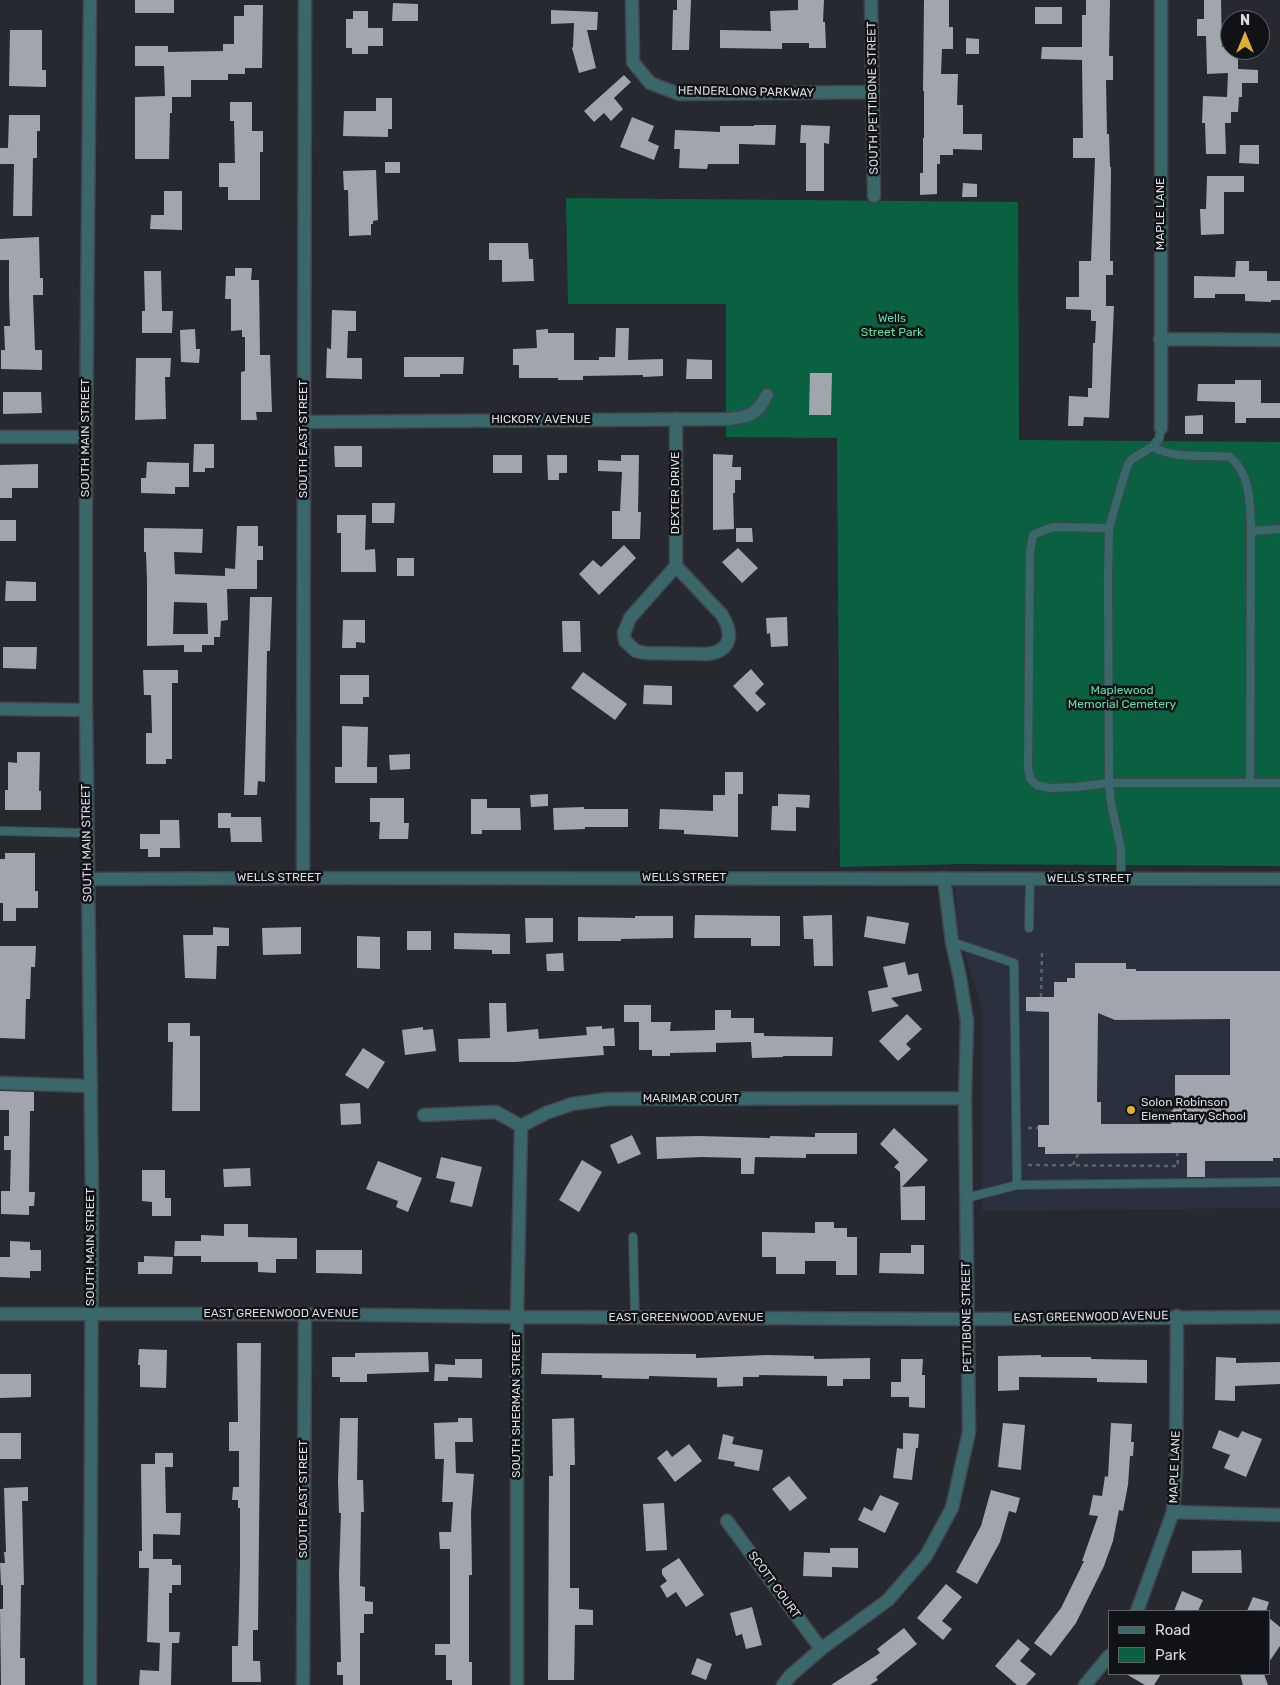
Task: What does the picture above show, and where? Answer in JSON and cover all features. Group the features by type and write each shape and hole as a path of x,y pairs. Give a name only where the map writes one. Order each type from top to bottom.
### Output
{"street":[{"name":"SOUTH MAIN STREET","path":"90,0 86,438 86,710 91,1086 90,1685"},
{"name":"SOUTH EAST STREET","path":"303,878 305,0"},
{"name":"HENDERLONG PARKWAY","path":"632,0 633,62 650,83 679,94 873,92"},
{"name":"SOUTH PETTIBONE STREET","path":"871,0 874,196"},
{"name":"MAPLE LANE","path":"1161,0 1161,428"},
{"path":"1160,339 1280,340"},
{"name":"HICKORY AVENUE","path":"304,422 741,418 762,406 767,395"},
{"name":"DEXTER DRIVE","path":"676,419 676,566"},
{"path":"0,437 86,438"},
{"path":"676,566 722,615 728,624 729,640 725,647 717,653 646,653 636,651 625,641 624,633 630,618 676,566"},
{"path":"0,709 86,710"},
{"name":"PETTIBONE STREET","path":"783,1685 790,1676 821,1649 888,1600 926,1556 952,1508 969,1432 966,1198 967,1021 952,942 944,878"},
{"name":"WELLS STREET","path":"88,879 1280,879"},
{"path":"0,1083 91,1086"},
{"name":"MARIMAR COURT","path":"521,1126 546,1112 572,1104 608,1099 966,1098"},
{"path":"424,1115 496,1112 521,1126"},
{"name":"SOUTH SHERMAN STREET","path":"517,1685 517,1317 521,1126"},
{"name":"EAST GREENWOOD AVENUE","path":"0,1314 305,1314 967,1319 1177,1316 1280,1317"},
{"name":"SOUTH EAST STREET","path":"303,1685 305,1314"},
{"name":"MAPLE LANE","path":"1137,1610 1173,1512 1176,1472 1177,1316"},
{"path":"1173,1512 1280,1514"},
{"name":"SCOTT COURT","path":"727,1520 821,1649"},
{"path":"1086,1685 1108,1657"}],"lane":[{"path":"1121,878 1121,849 1111,803 1109,783 1109,528 1128,464 1132,459 1152,447 1158,439 1161,428"},
{"path":"1152,447 1171,455 1222,456 1230,458 1236,462 1244,478 1250,501 1251,531 1250,783"},
{"path":"1109,528 1052,527 1032,535 1030,552 1028,758 1030,778 1036,785 1049,788 1109,783 1280,783"},
{"path":"1251,531 1280,529"},
{"path":"0,831 87,833"},
{"path":"1029,928 1030,878"},
{"path":"952,942 1014,962 1017,1185"},
{"path":"966,1198 1017,1185 1280,1182"},
{"path":"633,1237 636,1317"}],"path":[{"path":"1041,997 1042,951"},
{"path":"1017,1165 1178,1166 1177,1153"},
{"path":"1073,1165 1078,1154"}],"shaded area":[{"name":"Solon Robinson Elementary School","path":"956,886 1280,888 1280,1208 982,1211 983,1012 956,924"}],"green space":[{"path":"566,198 1018,202 1019,440 1280,442 1280,866 960,864 840,867 837,438 726,437 726,304 568,304"}],"building":[{"path":"135,0 174,0 174,13 135,13"},
{"path":"677,0 691,0 689,50 672,50 673,10 677,10"},
{"path":"798,0 824,0 823,22 825,22 826,48 809,48 809,43 782,43 782,49 720,48 720,30 771,31 770,11 798,10"},
{"path":"924,0 949,0 949,27 953,27 953,49 942,49 941,74 958,74 957,105 963,105 963,134 982,134 982,150 953,149 953,155 940,155 940,164 937,164 937,194 920,195 920,173 923,173 924,138"},
{"path":"1086,0 1110,0 1109,56 1113,56 1113,80 1106,80 1107,134 1109,134 1111,167 1110,261 1113,261 1113,275 1106,275 1106,306 1114,306 1109,418 1084,417 1083,426 1068,426 1069,396 1088,397 1088,388 1092,388 1093,343 1095,343 1096,321 1091,321 1091,310 1066,309 1066,297 1079,297 1079,261 1091,261 1095,158 1073,158 1073,138 1083,138 1082,60 1041,59 1042,47 1082,47 1082,15 1086,15"},
{"path":"1204,0 1221,0 1220,60 1238,60 1238,69 1258,70 1258,83 1242,83 1242,97 1239,97 1238,112 1231,112 1231,123 1225,123 1226,154 1206,154 1205,123 1202,123 1203,96 1227,97 1228,73 1207,74 1206,36 1197,36 1197,19 1204,19"},
{"path":"393,3 418,4 418,21 392,21"},
{"path":"244,5 263,5 262,68 245,68 245,74 228,74 228,80 191,80 191,97 172,97 169,159 135,159 135,97 165,96 164,66 135,66 135,46 168,46 168,52 223,51 223,44 234,44 234,16 244,16"},
{"path":"1035,7 1062,7 1062,24 1035,24"},
{"path":"551,10 598,12 597,30 587,30 596,68 579,73 572,48 574,23 551,24"},
{"path":"353,11 368,11 368,28 383,28 383,46 368,46 368,54 352,54 352,48 346,48 346,19 353,19"},
{"path":"10,30 42,30 42,70 46,70 46,87 9,86"},
{"path":"966,38 979,39 979,54 966,54"},
{"path":"624,75 631,82 614,98 623,109 611,121 604,113 594,122 584,111"},
{"path":"376,98 392,98 392,129 388,129 388,137 343,136 344,111 376,111"},
{"path":"230,102 252,102 252,131 263,131 263,152 260,152 260,200 228,200 228,187 219,187 219,163 235,163 234,121 230,121"},
{"path":"9,115 40,115 40,131 37,131 37,158 33,158 32,216 13,216 14,164 0,164 0,148 8,148"},
{"path":"632,117 654,126 648,141 659,146 654,160 620,147"},
{"path":"776,125 775,145 739,144 739,164 708,164 707,169 679,168 680,149 674,149 675,130 720,132 720,126"},
{"path":"801,125 830,126 829,144 824,143 824,191 806,191 806,143 800,143"},
{"path":"1240,145 1259,145 1259,164 1239,163"},
{"path":"385,162 400,162 400,173 385,173"},
{"path":"376,170 378,220 373,221 373,224 371,224 371,235 349,236 348,190 344,190 343,171"},
{"path":"1207,176 1244,176 1244,192 1224,192 1224,234 1201,235 1200,209 1206,209"},
{"path":"963,183 977,184 977,197 962,197"},
{"path":"164,191 182,191 182,230 150,229 151,215 164,215"},
{"path":"39,237 40,278 43,278 43,295 33,295 35,350 42,350 42,370 1,369 1,350 5,350 4,326 10,326 9,260 0,260 0,239"},
{"path":"489,243 528,243 529,259 533,259 534,281 502,282 502,260 489,260"},
{"path":"1236,261 1249,261 1249,271 1267,271 1267,281 1280,281 1280,300 1271,300 1271,302 1245,301 1245,294 1215,294 1215,298 1194,298 1194,276 1235,277"},
{"path":"235,268 252,268 251,280 259,280 260,355 270,355 272,412 256,412 257,420 241,420 241,372 245,371 245,337 242,337 242,330 231,331 231,299 225,299 226,276 235,276"},
{"path":"144,271 161,271 162,311 173,311 172,333 142,333 142,311 145,311"},
{"path":"332,310 356,311 356,331 348,331 347,358 362,358 362,379 326,378 327,348 331,349"},
{"path":"616,328 629,328 628,360 663,359 663,376 583,376 583,380 519,378 519,365 513,365 513,349 537,348 536,330 548,329 548,333 574,333 574,360 599,360 599,357 615,357"},
{"path":"195,329 196,349 200,349 199,363 181,362 180,330"},
{"path":"404,357 464,357 463,374 440,374 440,377 404,377"},
{"path":"136,358 171,358 170,377 165,377 166,419 135,420"},
{"path":"687,359 712,360 712,379 686,379"},
{"path":"810,373 832,373 831,415 809,415"},
{"path":"1235,380 1261,380 1261,403 1280,403 1280,418 1246,418 1246,423 1235,423 1235,402 1197,401 1198,384 1235,384"},
{"path":"3,392 41,392 42,413 3,414"},
{"path":"1203,415 1203,434 1185,434 1185,416"},
{"path":"194,444 214,444 214,468 205,468 205,472 193,472"},
{"path":"334,446 362,446 362,467 335,467"},
{"path":"713,454 733,455 732,467 741,467 741,480 735,480 735,493 733,493 734,529 713,530"},
{"path":"493,455 522,455 522,473 493,473"},
{"path":"547,455 567,455 567,473 559,473 559,480 548,480"},
{"path":"621,455 639,455 638,512 641,512 640,539 612,539 612,511 620,511 622,472 598,471 598,460 621,461"},
{"path":"147,462 189,463 189,487 175,487 175,494 141,493 141,478 146,478"},
{"path":"38,464 38,488 12,488 12,498 0,498 0,465"},
{"path":"372,503 395,503 394,523 372,523"},
{"path":"337,515 366,515 365,550 375,549 376,572 341,572 341,533 337,533"},
{"path":"0,520 16,520 16,541 0,541"},
{"path":"237,526 258,526 258,546 263,546 263,560 257,560 257,589 227,589 228,620 221,621 220,637 214,637 214,645 202,645 202,652 184,652 184,645 147,646 147,581 144,528 203,529 202,553 174,552 175,574 225,576 225,568 235,569","holes":["174,602 207,603 208,634 173,634"]},
{"path":"736,528 752,528 753,542 736,542"},
{"path":"624,545 636,558 599,595 579,574 593,560 601,567"},
{"path":"738,548 758,568 742,583 722,562"},
{"path":"397,558 414,558 414,576 397,576"},
{"path":"6,581 36,582 36,601 5,601"},
{"path":"250,597 272,597 270,651 267,651 265,782 258,781 257,795 244,795"},
{"path":"787,617 788,646 771,647 770,633 767,634 766,618"},
{"path":"343,620 365,620 365,643 356,642 356,648 342,648"},
{"path":"562,621 580,621 581,652 563,652"},
{"path":"3,647 37,647 36,669 3,668"},
{"path":"751,669 764,684 755,693 766,704 757,712 733,686"},
{"path":"143,670 178,670 178,683 172,683 172,759 166,759 166,764 146,764 146,733 152,733 151,695 144,695"},
{"path":"583,672 627,704 615,720 571,688"},
{"path":"340,675 369,675 369,697 363,697 363,704 340,704"},
{"path":"644,685 672,686 672,705 643,704"},
{"path":"342,726 368,727 367,767 377,767 377,783 335,783 335,767 342,767"},
{"path":"17,752 40,752 39,791 41,791 41,810 5,810 5,790 8,790 8,762 17,763"},
{"path":"410,754 410,769 390,770 389,755"},
{"path":"725,772 743,772 743,794 738,794 738,837 684,834 684,830 659,829 660,809 713,811 713,795 725,795"},
{"path":"548,794 548,806 531,807 530,795"},
{"path":"778,794 810,795 809,808 796,807 796,831 771,830 772,806 778,806"},
{"path":"370,798 404,798 404,823 409,823 408,839 379,839 380,822 370,822"},
{"path":"471,799 487,799 487,808 520,808 521,830 482,830 482,834 471,834"},
{"path":"584,807 584,809 628,809 628,827 585,827 585,829 554,830 553,808"},
{"path":"218,813 231,813 231,817 261,817 262,842 231,842 230,828 218,828"},
{"path":"160,820 179,820 180,848 160,848 160,857 148,857 148,849 140,849 140,834 160,834"},
{"path":"5,853 35,853 35,891 38,891 38,908 16,908 16,921 3,921 3,903 0,903 0,859 5,859"},
{"path":"695,915 780,916 780,946 751,946 751,938 694,938"},
{"path":"832,915 833,966 814,966 813,939 804,939 803,916"},
{"path":"635,916 673,916 673,938 578,941 578,917 635,918"},
{"path":"867,916 909,923 905,944 864,937"},
{"path":"525,918 553,918 553,942 526,943"},
{"path":"213,927 229,928 229,946 217,946 216,979 185,978 183,935 213,935"},
{"path":"301,927 301,954 263,955 262,928"},
{"path":"407,931 431,931 431,950 407,950"},
{"path":"454,933 510,934 510,954 492,954 492,950 454,949"},
{"path":"357,936 380,937 380,969 357,968"},
{"path":"0,946 36,946 35,967 31,967 30,999 26,999 25,1039 0,1038"},
{"path":"563,953 564,971 547,971 546,954"},
{"path":"905,962 908,975 918,973 922,991 891,998 899,1006 872,1012 868,991 888,987 883,967"},
{"name":"Solon Robinson Elementary School","path":"1075,963 1126,963 1126,969 1136,969 1136,971 1280,971 1280,1158 1273,1158 1273,1161 1205,1161 1205,1177 1187,1177 1187,1153 1045,1154 1045,1147 1038,1147 1038,1125 1049,1125 1049,1012 1026,1011 1026,997 1054,997 1054,982 1067,982 1067,978 1075,978","holes":["1098,1013 1115,1020 1230,1019 1230,1075 1175,1075 1175,1108 1171,1111 1171,1124 1101,1124 1101,1102 1097,1102"]},
{"path":"489,1003 506,1003 507,1032 538,1029 539,1039 587,1035 586,1027 602,1026 602,1029 614,1028 615,1046 603,1046 604,1055 515,1062 459,1062 458,1039 490,1038"},
{"path":"624,1005 651,1005 651,1022 671,1022 670,1031 715,1030 715,1010 731,1010 731,1018 754,1018 754,1033 764,1033 764,1036 833,1037 832,1056 752,1058 751,1042 716,1043 716,1052 670,1053 670,1056 652,1056 652,1050 639,1050 639,1022 624,1022"},
{"path":"907,1014 922,1029 906,1044 911,1049 898,1061 879,1041"},
{"path":"168,1023 190,1023 190,1036 200,1036 200,1111 172,1111 173,1042 168,1042"},
{"path":"423,1027 423,1030 433,1029 436,1051 405,1055 402,1030"},
{"path":"363,1048 385,1062 368,1089 345,1075"},
{"path":"0,1091 34,1092 34,1111 30,1111 29,1192 35,1192 34,1206 29,1206 29,1215 1,1214 1,1191 10,1191 11,1150 4,1150 4,1136 9,1136 9,1110 0,1110"},
{"path":"360,1103 361,1124 341,1125 340,1104"},
{"path":"894,1128 928,1160 902,1187 925,1186 925,1220 901,1220 900,1172 894,1167 899,1162 880,1144"},
{"path":"815,1133 857,1133 857,1154 806,1154 806,1158 755,1157 754,1174 741,1174 741,1158 657,1159 656,1137 815,1137"},
{"path":"632,1135 641,1154 618,1164 610,1145"},
{"path":"441,1157 482,1167 472,1207 450,1202 455,1182 436,1178"},
{"path":"582,1160 602,1172 579,1212 559,1200"},
{"path":"378,1161 422,1178 408,1212 396,1207 398,1201 366,1189"},
{"path":"250,1168 251,1186 224,1187 223,1169"},
{"path":"142,1170 165,1170 165,1198 171,1198 171,1216 152,1216 152,1202 142,1201"},
{"path":"815,1222 834,1222 834,1228 847,1228 847,1237 857,1237 857,1275 836,1275 836,1261 805,1261 805,1274 776,1274 776,1257 762,1257 762,1232 815,1233"},
{"path":"224,1224 248,1224 248,1237 297,1238 297,1259 276,1259 276,1273 258,1272 258,1262 201,1262 201,1256 174,1256 175,1241 201,1241 201,1235 224,1236"},
{"path":"10,1241 30,1242 30,1250 41,1250 41,1271 30,1271 30,1278 0,1277 0,1257 10,1257"},
{"path":"911,1245 924,1245 924,1274 879,1273 880,1253 911,1253"},
{"path":"316,1250 362,1250 362,1274 316,1273"},
{"path":"144,1256 173,1257 172,1274 138,1274 138,1262 144,1262"},
{"path":"237,1343 261,1343 258,1630 253,1630 253,1661 260,1661 261,1682 232,1682 232,1646 238,1646 240,1508 238,1508 238,1500 232,1500 233,1487 239,1487 239,1451 229,1451 229,1422 238,1422"},
{"path":"139,1349 167,1350 166,1388 140,1387"},
{"path":"428,1352 429,1372 367,1374 367,1382 340,1382 340,1377 332,1377 332,1357 355,1357 355,1353"},
{"path":"542,1353 696,1354 696,1358 767,1355 814,1356 814,1359 870,1358 870,1379 843,1379 843,1386 827,1386 827,1376 759,1375 759,1377 743,1377 743,1386 717,1387 717,1378 649,1376 649,1379 602,1378 602,1375 541,1374"},
{"path":"1041,1355 1041,1357 1147,1360 1147,1383 1097,1382 1097,1378 1019,1377 1019,1390 998,1391 998,1356"},
{"path":"1216,1357 1236,1358 1236,1363 1280,1362 1280,1384 1235,1386 1235,1401 1215,1400"},
{"path":"455,1359 482,1359 482,1378 448,1377 448,1381 434,1381 435,1364 455,1365"},
{"path":"901,1359 923,1359 922,1375 925,1375 925,1408 909,1407 909,1397 891,1397 891,1382 901,1382"},
{"path":"0,1374 31,1374 31,1397 0,1398"},
{"path":"340,1418 358,1418 357,1480 363,1480 364,1512 361,1512 360,1586 365,1587 365,1601 373,1602 373,1614 364,1614 364,1633 360,1633 360,1685 343,1685 343,1675 337,1675 337,1662 341,1662 339,1574 341,1513 339,1513 338,1481"},
{"path":"458,1418 472,1418 473,1442 455,1442 456,1473 474,1474 471,1513 472,1575 469,1575 469,1662 472,1662 472,1685 452,1685 452,1680 446,1680 446,1655 435,1655 435,1644 450,1644 450,1549 440,1549 439,1532 451,1532 453,1502 442,1502 444,1459 435,1459 434,1423 458,1422"},
{"path":"574,1418 575,1465 570,1465 570,1588 579,1588 579,1609 593,1610 593,1625 575,1625 574,1680 548,1680 549,1476 553,1476 552,1419"},
{"path":"1003,1423 1025,1425 1021,1470 998,1467"},
{"path":"1111,1423 1132,1424 1131,1442 1134,1442 1133,1456 1130,1456 1128,1485 1123,1511 1119,1510 1113,1541 1104,1566 1076,1623 1051,1656 1034,1643 1061,1608 1084,1561 1082,1561 1098,1516 1089,1515 1093,1495 1102,1496 1105,1476 1108,1477"},
{"path":"1219,1430 1238,1438 1242,1431 1262,1439 1246,1477 1224,1468 1230,1455 1212,1448"},
{"path":"0,1433 21,1433 21,1459 0,1459"},
{"path":"903,1433 919,1434 912,1480 893,1478 897,1448 903,1449"},
{"path":"723,1434 734,1437 732,1444 763,1450 759,1471 734,1466 735,1462 718,1459"},
{"path":"689,1444 702,1461 675,1482 657,1458 667,1450 672,1457"},
{"path":"155,1453 173,1453 173,1467 165,1467 166,1513 181,1513 180,1535 153,1534 153,1559 172,1559 172,1565 181,1565 181,1585 172,1585 172,1593 169,1593 169,1632 180,1632 179,1643 172,1643 171,1685 139,1685 140,1670 159,1671 160,1643 147,1642 149,1568 139,1568 139,1551 142,1551 141,1464 155,1464"},
{"path":"789,1476 807,1498 790,1511 772,1489"},
{"path":"28,1487 28,1501 22,1501 24,1585 21,1585 20,1658 25,1658 25,1685 1,1685 0,1609 3,1609 3,1585 1,1585 0,1563 5,1563 4,1552 6,1552 4,1488"},
{"path":"991,1490 1020,1498 1016,1513 1009,1511 1000,1542 977,1584 956,1572 981,1526"},
{"path":"880,1495 899,1503 885,1533 858,1520 864,1507 872,1511"},
{"path":"664,1503 667,1550 646,1551 643,1504"},
{"path":"830,1548 858,1548 858,1568 832,1567 832,1577 803,1576 804,1552 830,1553"},
{"path":"1241,1550 1242,1573 1192,1573 1192,1551"},
{"path":"679,1558 704,1595 686,1607 676,1592 667,1598 660,1586 667,1581 662,1574 662,1569"},
{"path":"946,1584 962,1597 942,1621 952,1629 943,1640 917,1618"},
{"path":"1182,1591 1203,1600 1198,1610 1174,1610"},
{"path":"1253,1597 1269,1602 1266,1610 1247,1610"},
{"path":"752,1607 762,1645 746,1649 742,1634 736,1636 730,1613"},
{"path":"1270,1619 1280,1627 1280,1646 1270,1661"},
{"path":"904,1628 917,1644 876,1677 878,1680 870,1685 831,1685 880,1653 877,1649"},
{"path":"1018,1639 1030,1649 1020,1661 1036,1674 1026,1685 1017,1685 995,1666"},
{"path":"697,1658 712,1664 706,1680 691,1674"},
{"path":"1128,1675 1160,1675 1154,1685 1145,1685"},
{"path":"1240,1675 1264,1675 1268,1685 1243,1685"}],"place":[{"name":"Solon Robinson Elementary School","path":"1131,1110"}],"park label":[{"name":"Wells Street Park","path":"892,326"},
{"name":"Maplewood Memorial Cemetery","path":"1122,698"}]}
